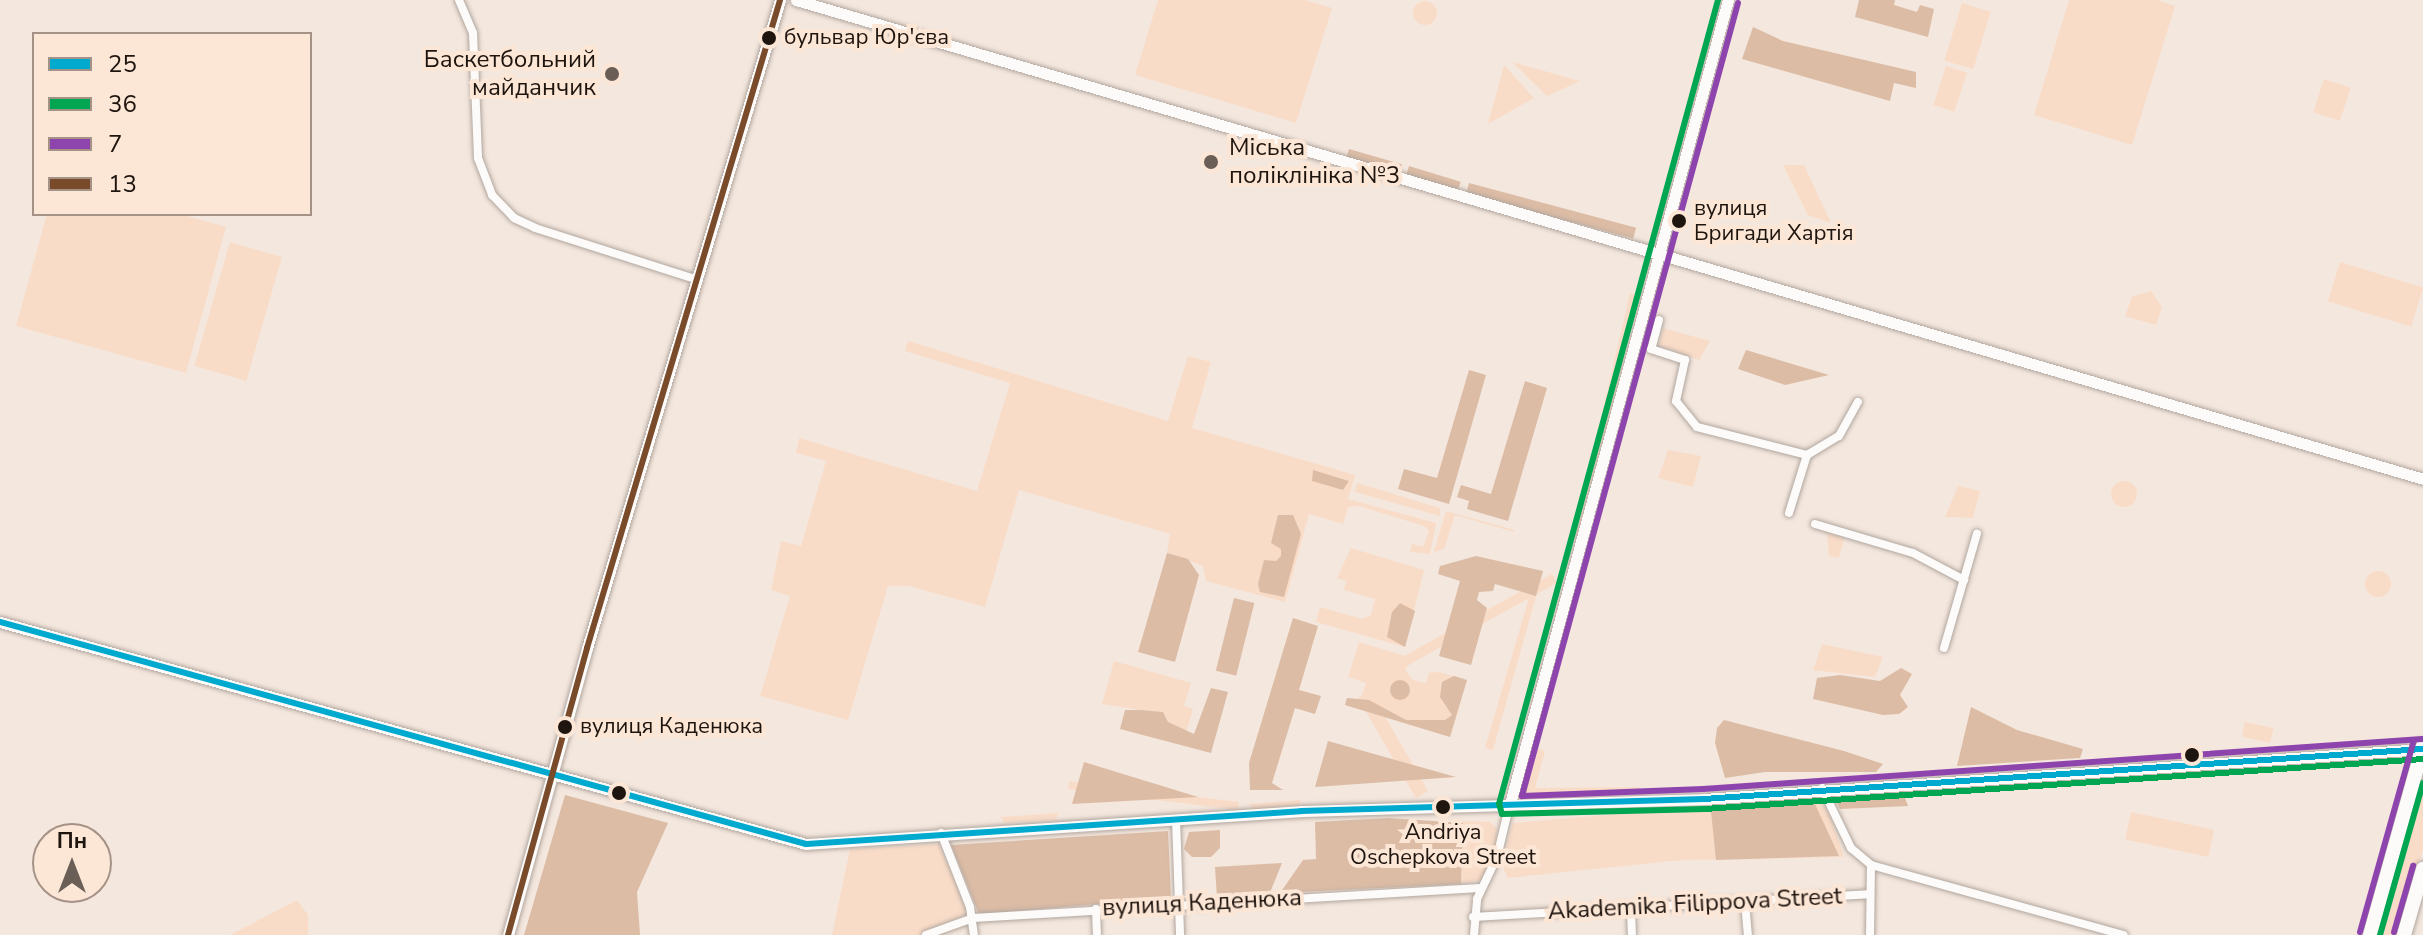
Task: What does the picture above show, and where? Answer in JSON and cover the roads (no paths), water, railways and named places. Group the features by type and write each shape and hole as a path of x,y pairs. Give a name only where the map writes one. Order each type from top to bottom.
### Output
{"main road":[{"path":"2370,935 2423,748"},
{"path":"2404,935 2423,869"}],"street":[{"path":"459,0 473,33 478,158 492,195 514,218 535,228 695,279"},
{"path":"508,935 695,279 780,0"},
{"path":"796,0 2423,479"},
{"path":"1474,935 1473,917 1481,888 1497,857 1728,0"},
{"path":"1659,320 1651,349 1685,360 1676,401 1697,427 1807,455"},
{"path":"1789,513 1807,455 1839,436 1858,402"},
{"path":"1815,524 1913,553 1964,580"},
{"path":"1944,648 1977,534"},
{"path":"0,622 806,844 941,833 1391,807 1509,807 2423,748"},
{"name":"Akademika Filippova Street","path":"1822,788 1851,848 1871,865 2123,935"},
{"path":"1176,819 1180,935"},
{"path":"941,833 973,918 974,935"},
{"path":"1870,935 1868,894 1871,865"},
{"name":"вулиця Каденюка","path":"926,935 973,918 1177,903 1481,888"},
{"name":"Akademika Filippova Street","path":"1473,917 1868,894"},
{"path":"1745,902 1748,935"},
{"path":"1631,908 1632,935"},
{"path":"1096,909 1097,935"}],"place":[{"name":"бульвар Юр'єва","path":"769,38"},
{"name":"Баскетбольний майданчик","path":"612,74"},
{"name":"Міська поліклініка №3","path":"1211,162"},
{"name":"вулиця Бригади Хартія","path":"1679,221"},
{"name":"вулиця Каденюка","path":"565,727"},
{"name":"Andriya Oschepkova Street","path":"1443,807"}]}
